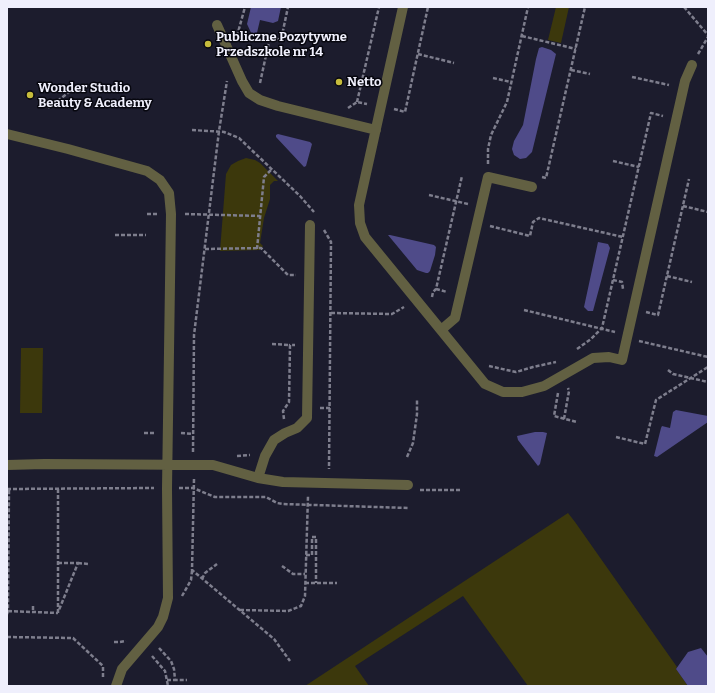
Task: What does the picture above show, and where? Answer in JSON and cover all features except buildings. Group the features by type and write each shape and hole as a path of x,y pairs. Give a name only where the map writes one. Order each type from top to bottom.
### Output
{"lane":[{"path":"404,7 359,205 360,223 365,237 485,384 503,392 522,392 544,386 593,358 622,360 685,81 692,65"},
{"path":"217,25 242,81 249,93 260,100 278,106 376,130"},
{"path":"7,134 146,171 160,180 169,193 171,214 167,465 169,590 166,608 158,627 122,669 116,686"},
{"path":"441,330 455,318 488,177 532,187"},
{"path":"258,478 265,456 274,440 297,428 307,418 310,225"},
{"path":"7,465 213,466 258,478 283,482 411,487"}],"path":[{"path":"237,38 245,7"},
{"path":"259,87 270,37 281,40 288,7"},
{"path":"357,102 378,7"},
{"path":"381,107 405,112 428,7"},
{"path":"488,177 488,149 492,135 507,102 528,7"},
{"path":"532,187 534,175 546,178 586,7"},
{"path":"684,7 708,35"},
{"path":"522,36 576,49"},
{"path":"418,54 454,63"},
{"path":"571,70 590,74"},
{"path":"632,77 670,85"},
{"path":"493,78 511,82"},
{"path":"48,108 76,87"},
{"path":"225,87 194,335 192,570 274,639 290,661"},
{"path":"573,352 591,339 602,328 651,114 676,119"},
{"path":"192,130 219,131 239,138 300,196 317,218"},
{"path":"613,161 639,167"},
{"path":"257,249 264,177 271,170"},
{"path":"423,308 430,303 433,292 436,289 462,176"},
{"path":"633,310 658,315 689,179"},
{"path":"429,195 456,201"},
{"path":"683,206 708,212"},
{"path":"195,214 260,216"},
{"path":"478,223 530,236 533,222 540,218 623,237"},
{"path":"323,227 331,242 329,462"},
{"path":"115,235 146,235"},
{"path":"205,249 262,248 288,274 296,275 296,280"},
{"path":"667,276 692,282"},
{"path":"524,310 615,332"},
{"path":"330,313 392,314"},
{"path":"272,344 296,345 296,338"},
{"path":"627,338 708,357"},
{"path":"285,433 283,411 289,402 290,345"},
{"path":"488,366 516,372 561,360"},
{"path":"616,437 645,444 656,400 708,367"},
{"path":"668,370 673,374 708,382"},
{"path":"564,419 569,391 566,385"},
{"path":"407,457 413,443 418,398"},
{"path":"555,417 577,422"},
{"path":"240,610 288,611 301,606 305,596 308,483"},
{"path":"411,487 461,490"},
{"path":"58,488 58,613"},
{"path":"58,613 8,612 8,489 152,488"},
{"path":"193,488 215,497 266,497 278,504 408,508"},
{"path":"306,555 312,555 312,537 316,537 316,583"},
{"path":"58,563 88,564"},
{"path":"58,613 78,563"},
{"path":"202,579 205,573 217,564"},
{"path":"282,566 293,574 305,574"},
{"path":"305,583 337,583"},
{"path":"33,606 33,612"},
{"path":"7,637 73,638 103,666 103,686"},
{"path":"114,642 126,641 131,638"},
{"path":"154,643 172,661 175,680"},
{"path":"167,680 187,680"}],"shaded area":[{"path":"251,7 281,7 278,21 273,23 260,20 256,37 253,37 247,24"},
{"path":"556,7 569,7 561,43 548,40"},
{"path":"542,47 551,50 556,54 532,152 526,158 520,159 514,155 512,149 514,141 523,125 536,59 539,48"},
{"path":"278,134 310,142 312,144 306,166 304,167 276,137"},
{"path":"246,158 260,163 278,181 274,181 270,185 270,199 264,218 260,243 263,246 260,250 220,251 226,174 231,165"},
{"path":"388,235 434,245 436,247 435,255 430,271 426,273 417,270"},
{"path":"598,242 608,244 610,248 593,311 588,311 584,307"},
{"path":"21,348 43,348 42,413 20,413"},
{"path":"676,410 708,416 708,422 657,457 654,456 661,428 662,426 670,428 673,412"},
{"path":"535,432 547,433 540,464 538,466 518,440 517,436"},
{"path":"568,513 677,667 676,669 688,686 528,686 463,596 355,666 369,686 305,686"},
{"path":"701,648 708,657 708,686 688,686 676,669 688,652"}],"place":[{"name":"Publiczne Pozytywne Przedszkole nr 14","path":"208,44"},
{"name":"Netto","path":"339,82"},
{"name":"Wonder Studio Beauty & Academy","path":"30,95"}]}
